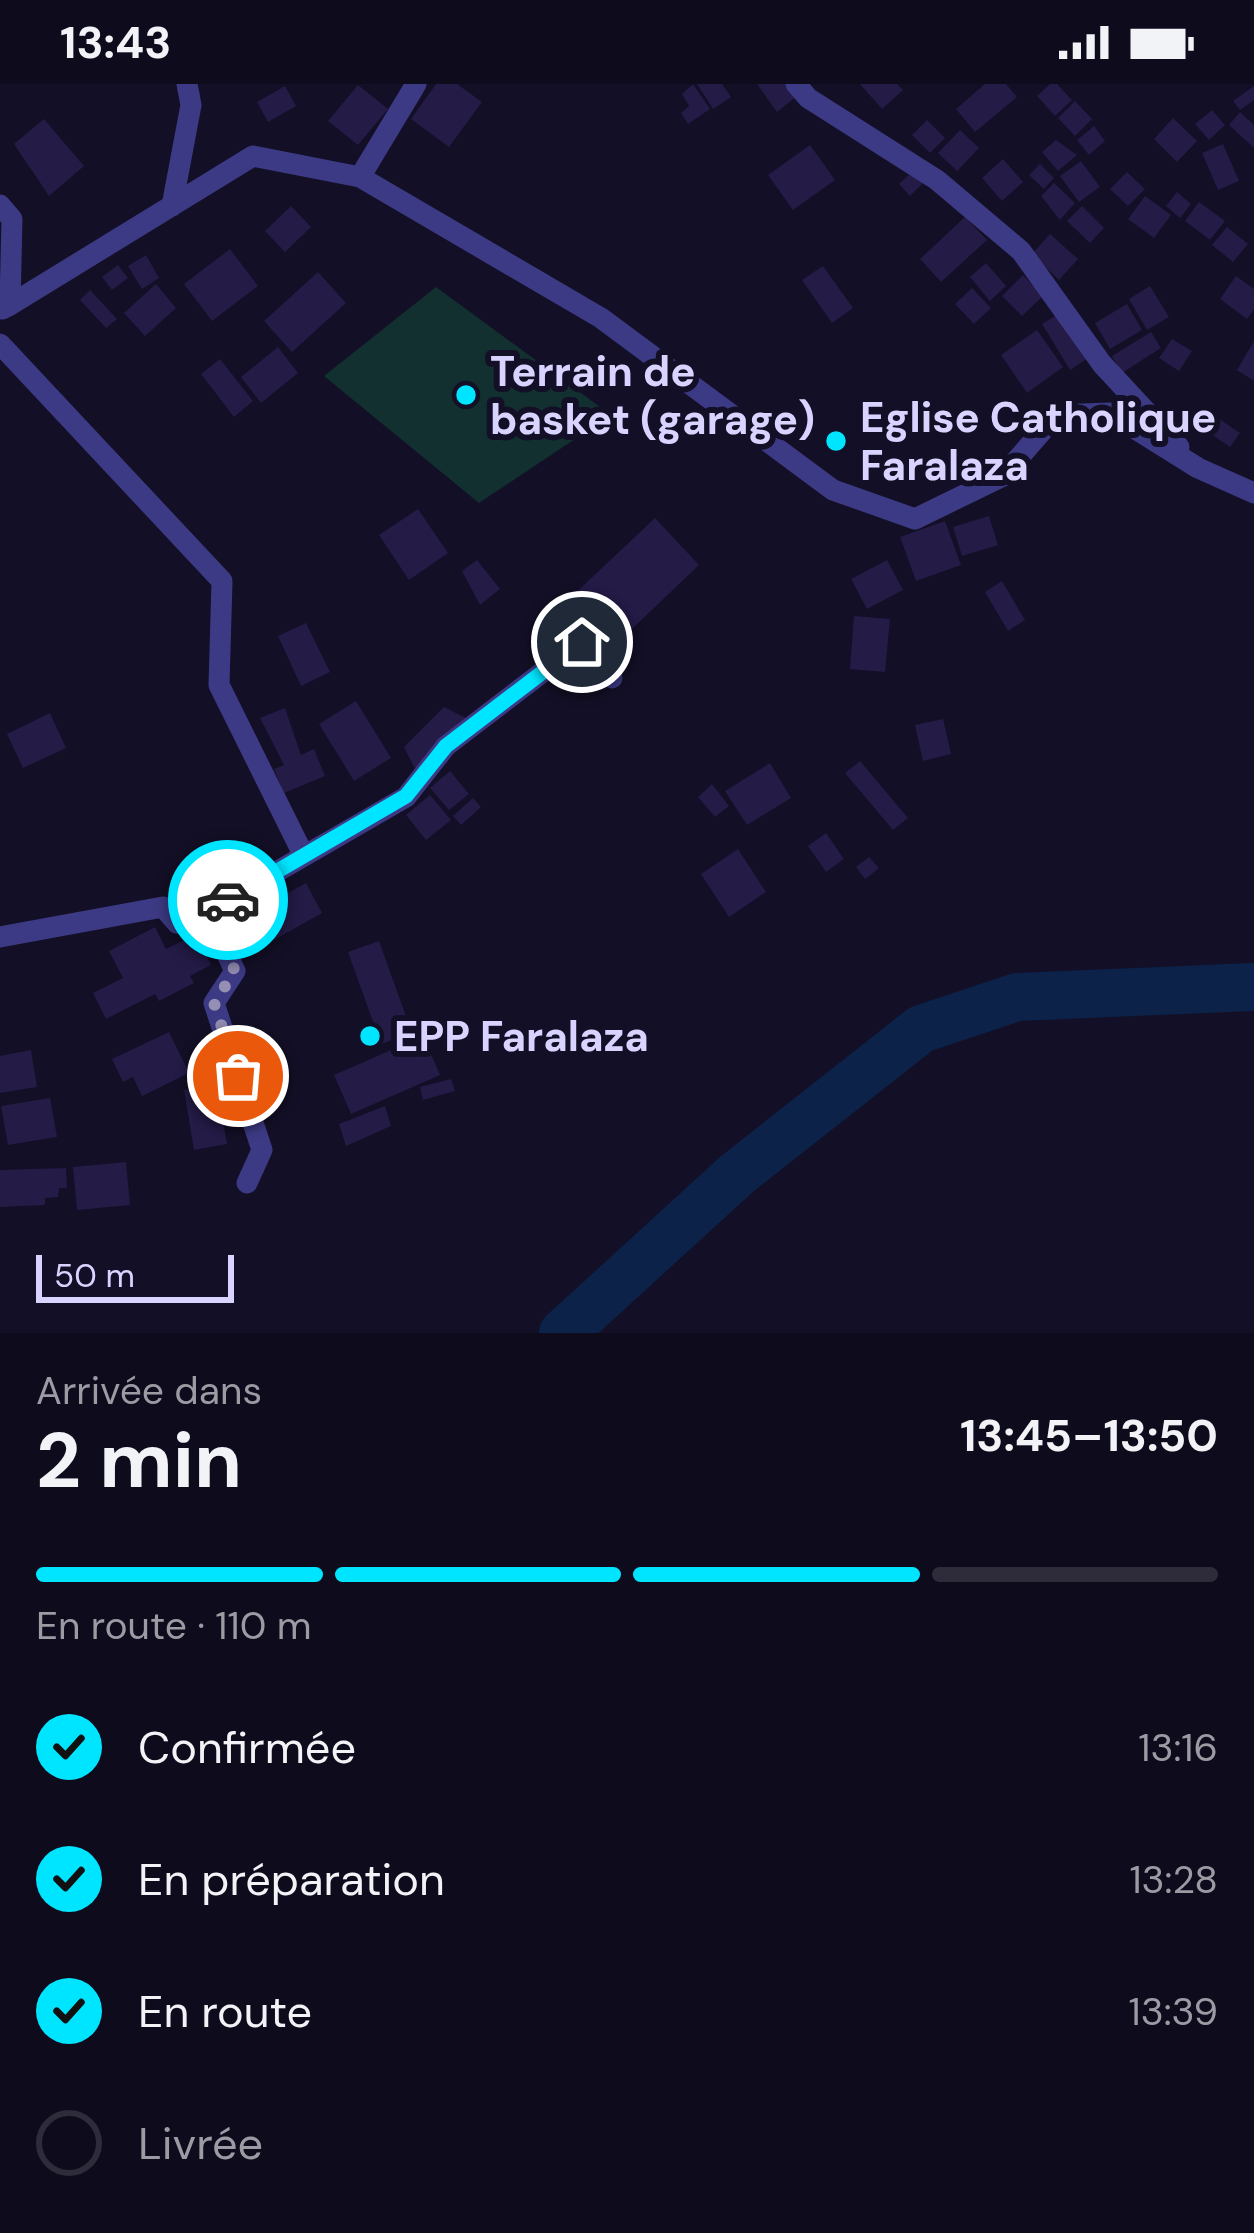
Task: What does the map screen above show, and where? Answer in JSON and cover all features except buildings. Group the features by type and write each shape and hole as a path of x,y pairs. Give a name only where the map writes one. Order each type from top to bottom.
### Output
{"street":[{"path":"172,206 191,105 188,84"},
{"path":"360,177 416,84"},
{"path":"796,84 808,98 938,180 1021,251 1102,364 1198,469"},
{"path":"3,305 253,156 360,177 601,318 833,490 915,519 1003,476 1055,415 1110,413 1198,469 1254,493"},
{"path":"0,205 12,219 3,305"},
{"path":"0,344 222,580 219,685 304,856"},
{"path":"0,937 163,908 177,923 207,912 406,796 446,746 582,642 612,678"},
{"path":"207,912 235,971 214,1003 262,1150 248,1183"}],"green space":[{"name":"Terrain de basket (garage)","path":"436,287 611,415 479,503 324,376"}],"waterway":[{"path":"563,1333 737,1174 921,1029 1017,997 1254,987"}],"way so far":[{"path":"228,900 207,912 235,971 214,1003 238,1076"}],"place":[{"name":"Terrain de basket (garage)","path":"466,395"},
{"name":"Eglise Catholique Faralaza","path":"836,441"},
{"name":"EPP Faralaza","path":"370,1036"}],"route":[{"path":"228,900 406,796 446,746 582,642"}]}
